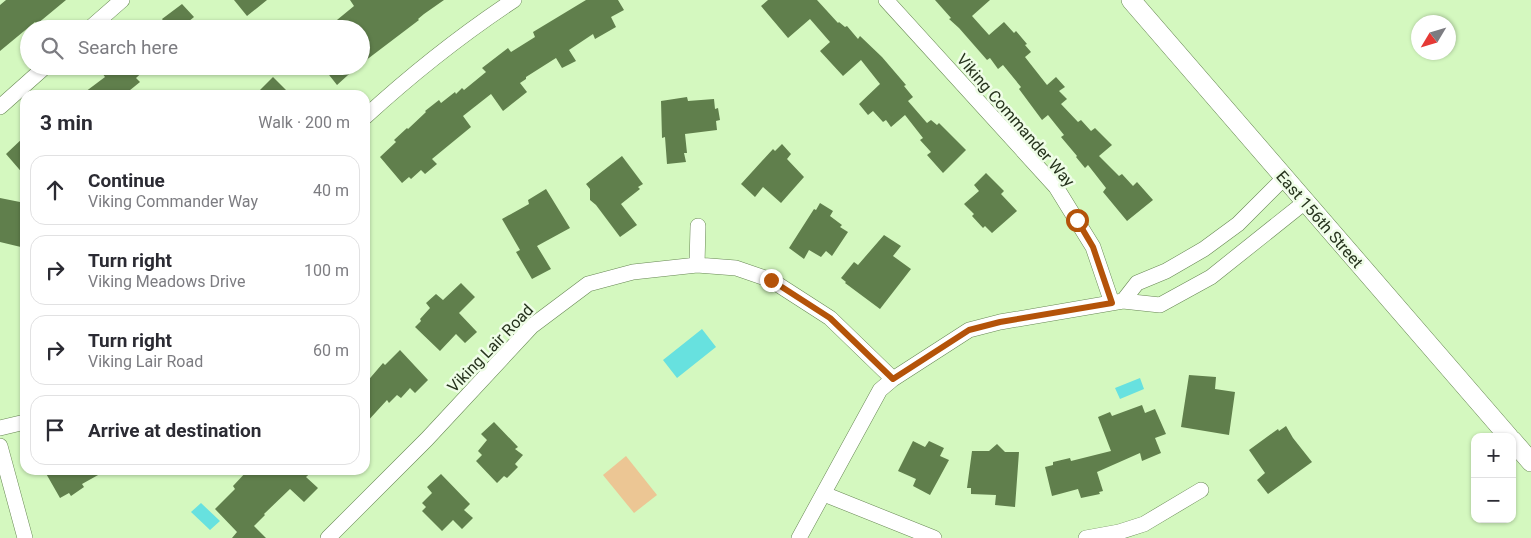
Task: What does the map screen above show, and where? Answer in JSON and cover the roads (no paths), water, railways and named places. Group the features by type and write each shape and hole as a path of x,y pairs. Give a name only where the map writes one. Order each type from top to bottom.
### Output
{"street":[{"path":"99,20 122,0"},
{"path":"370,112 406,80 474,26 514,0"},
{"name":"Viking Commander Way","path":"886,0 1056,187 1093,247 1118,302"},
{"name":"East 156th Street","path":"1131,0 1506,433"},
{"path":"0,107 36,75"},
{"path":"1118,302 1137,283 1166,271 1204,249 1238,224 1284,178"},
{"path":"799,538 880,390 893,379 969,330 1000,322 1118,302 1160,305 1211,277 1305,202"},
{"path":"697,265 698,226"},
{"name":"Viking Lair Road","path":"328,538 427,439 532,326 588,284 633,272 697,265 736,268 771,280 830,318 893,379"},
{"path":"0,428 20,423"},
{"path":"1516,445 1531,462"},
{"path":"0,446 25,538"},
{"path":"1086,538 1119,532 1144,524 1201,490"},
{"path":"824,494 934,538"}],"water":[{"path":"702,329 716,347 677,378 663,360"},
{"path":"1140,378 1144,389 1120,399 1115,388"},
{"path":"201,503 220,521 210,530 191,512"}]}
